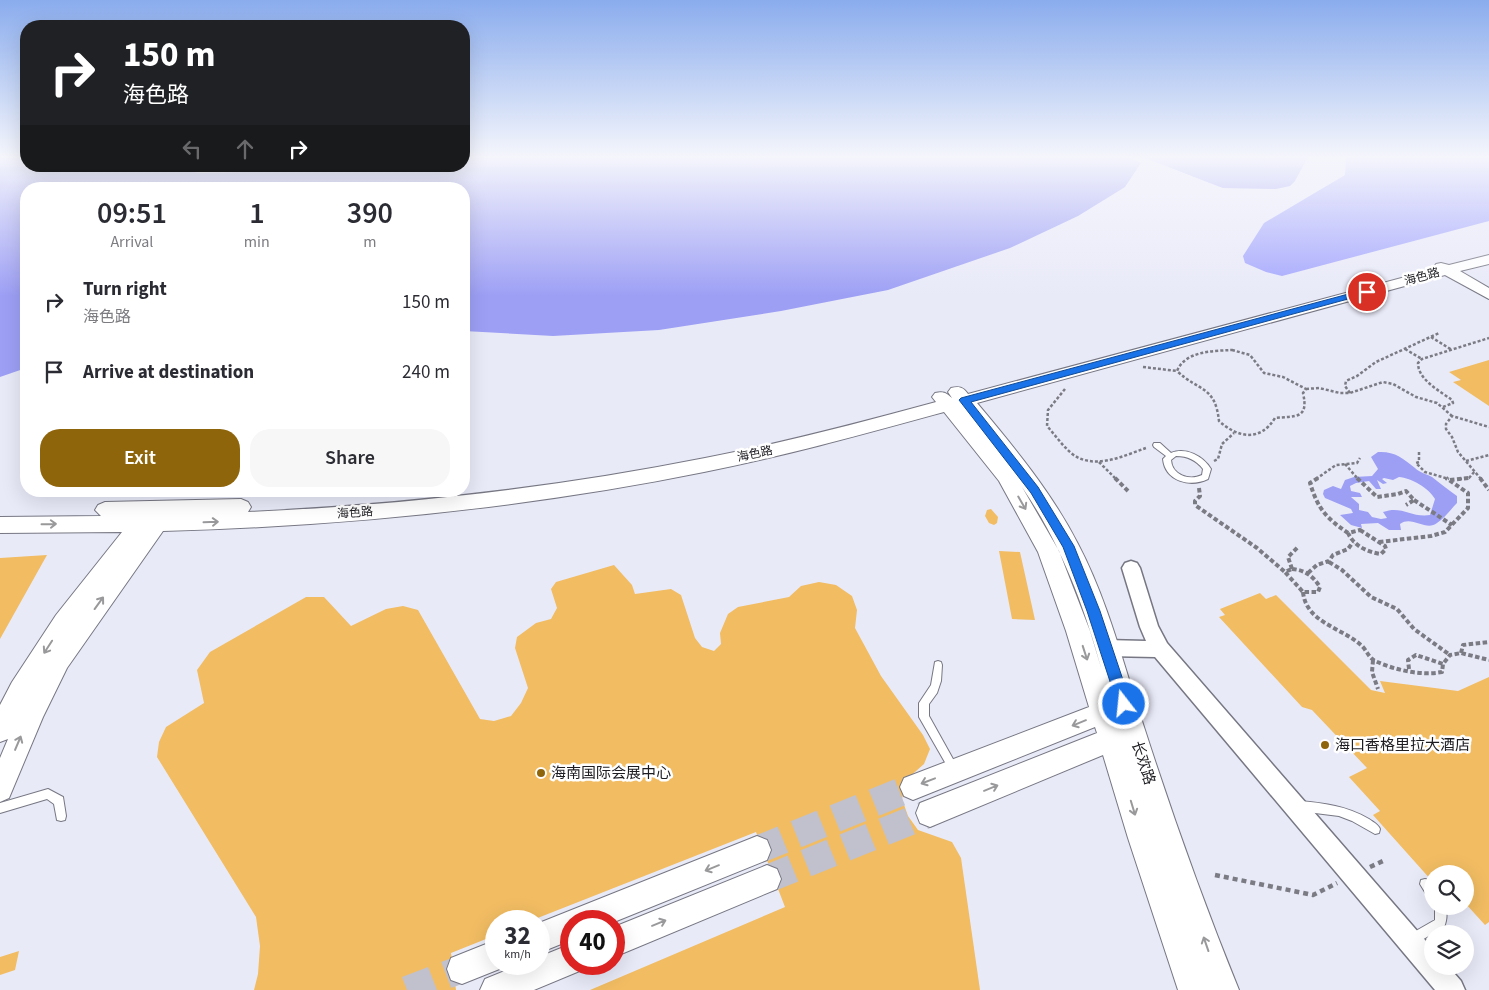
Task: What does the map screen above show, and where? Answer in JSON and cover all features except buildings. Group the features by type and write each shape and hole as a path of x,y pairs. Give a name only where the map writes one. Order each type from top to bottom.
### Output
{"street":[{"name":"海色路","path":"0,511 154,516 301,517 380,512 550,492 656,474 749,456 952,398 1443,266 1489,250"},
{"name":"海色路","path":"1443,266 1489,259"},
{"path":"1443,266 1489,292"},
{"name":"海色路","path":"470,489 563,477 686,456 952,398"},
{"name":"长欢路","path":"952,398 1022,473 1057,526 1077,566 1106,648 1114,709"},
{"name":"长欢路","path":"952,398 1039,532 1114,709 1122,735 1151,866 1194,990"},
{"name":"海色路","path":"0,525 154,516 386,497"},
{"path":"0,730 21,690 64,622 154,516"},
{"path":"0,789 28,720 59,661 154,516"},
{"path":"1131,568 1149,626 1160,649 1452,990"},
{"path":"1106,648 1160,649"},
{"path":"912,787 1114,709"},
{"path":"930,813 1122,735"},
{"name":"长欢路","path":"1122,735 1168,839 1223,990"},
{"path":"608,910 757,850"},
{"path":"625,937 766,879"},
{"path":"462,969 485,960"},
{"path":"496,990 560,964"}],"lane":[{"path":"1157,445 1170,456 1187,455 1204,464 1207,469 1205,477 1196,481 1183,479 1171,472 1166,463 1170,456"},
{"path":"938,665 938,680 933,694 924,702 924,717 955,771"},
{"path":"0,808 48,794 58,801 61,816"},
{"path":"1294,805 1339,809 1358,817 1374,829"},
{"path":"1410,941 1440,923 1441,915"}],"path":[{"path":"1350,393 1345,386 1346,381 1357,376 1376,362 1424,342 1430,336 1440,333"},
{"path":"1430,336 1452,350"},
{"path":"1443,407 1453,403 1428,382 1418,370 1418,363 1422,359 1489,338"},
{"path":"1177,371 1179,364 1184,360 1203,352 1222,349 1244,352 1258,362 1264,374 1283,377 1306,389 1319,388 1340,393 1350,393 1382,382 1393,384 1416,397 1429,400 1443,407 1452,416 1489,427"},
{"path":"1404,349 1422,359"},
{"path":"1135,369 1151,367 1177,371 1182,377 1199,387 1215,402 1218,408 1219,422 1234,433 1261,433 1267,430 1275,418 1296,416 1304,411 1306,406 1303,393 1306,389"},
{"path":"1068,388 1063,390 1048,410 1048,426 1072,454 1084,460 1100,462 1157,445"},
{"path":"1452,416 1446,424 1446,429 1452,437 1458,452 1476,471 1489,490"},
{"path":"1204,464 1212,463 1218,459 1222,444 1234,433"},
{"path":"1380,542 1431,536 1445,532 1468,508 1468,493 1450,480 1429,474 1417,467 1416,463 1419,462 1419,452"},
{"path":"1466,461 1489,455"},
{"path":"1348,533 1360,530 1380,542 1386,549 1381,554 1366,551 1353,542 1348,533 1322,515 1314,499 1310,483 1336,465 1357,463 1360,458"},
{"path":"1100,462 1128,491"},
{"path":"1345,463 1377,497 1382,495 1399,496 1406,491 1414,500 1452,525"},
{"path":"1450,480 1468,478 1476,471"},
{"path":"1196,481 1201,492 1195,505 1236,535 1258,548 1285,572 1303,592 1304,602 1310,612 1362,646 1373,660 1409,669 1417,673 1431,674 1442,672 1443,664 1450,654"},
{"path":"1406,505 1414,500"},
{"path":"1329,562 1333,555 1348,549 1353,542"},
{"path":"1292,569 1288,557 1298,547"},
{"path":"1308,572 1317,564 1329,562 1342,570 1371,597 1397,609 1414,629 1450,654 1460,653 1489,660"},
{"path":"1285,572 1292,569 1308,572 1317,580 1320,587 1318,592 1303,592"},
{"path":"1460,653 1463,645 1489,642"},
{"path":"1409,669 1408,660 1416,655 1443,664"},
{"path":"1373,660 1372,672 1378,689"},
{"path":"1215,875 1314,895 1383,861"}],"shaded area":[{"path":"0,203 20,203 20,370 0,377"},
{"path":"470,203 1099,203 1078,216 1010,248 888,290 781,311 659,330 553,336 470,331"},
{"path":"1297,203 1489,203 1489,221 1282,276 1266,272 1245,263 1243,256 1264,223"},
{"path":"1378,452 1398,456 1419,471 1432,477 1457,496 1457,503 1443,519 1433,525 1428,526 1409,521 1400,524 1401,530 1389,530 1378,523 1361,524 1362,528 1351,525 1340,515 1353,513 1351,509 1325,498 1324,490 1333,486 1341,489 1345,480 1354,477 1372,476 1378,469 1371,457","holes":["1399,477 1409,479 1429,491 1435,499 1430,515 1417,515 1390,510 1383,512 1387,518 1372,517 1368,512 1359,510 1359,504 1351,497 1362,497 1360,493 1351,491 1350,486 1356,483 1369,481 1376,489 1381,489 1377,480 1383,484 1387,483 1382,479 1384,478 1393,480"]}],"tunnel":[{"path":"757,850 913,787"},
{"path":"767,879 930,813"},
{"path":"407,990 462,969"}],"place":[{"name":"海口香格里拉大酒店","path":"1325,745"},
{"name":"海南国际会展中心","path":"541,773"}],"route":[{"path":"1124,704 1094,611 1068,546 1046,508 1022,473 964,400 1367,292"}]}
